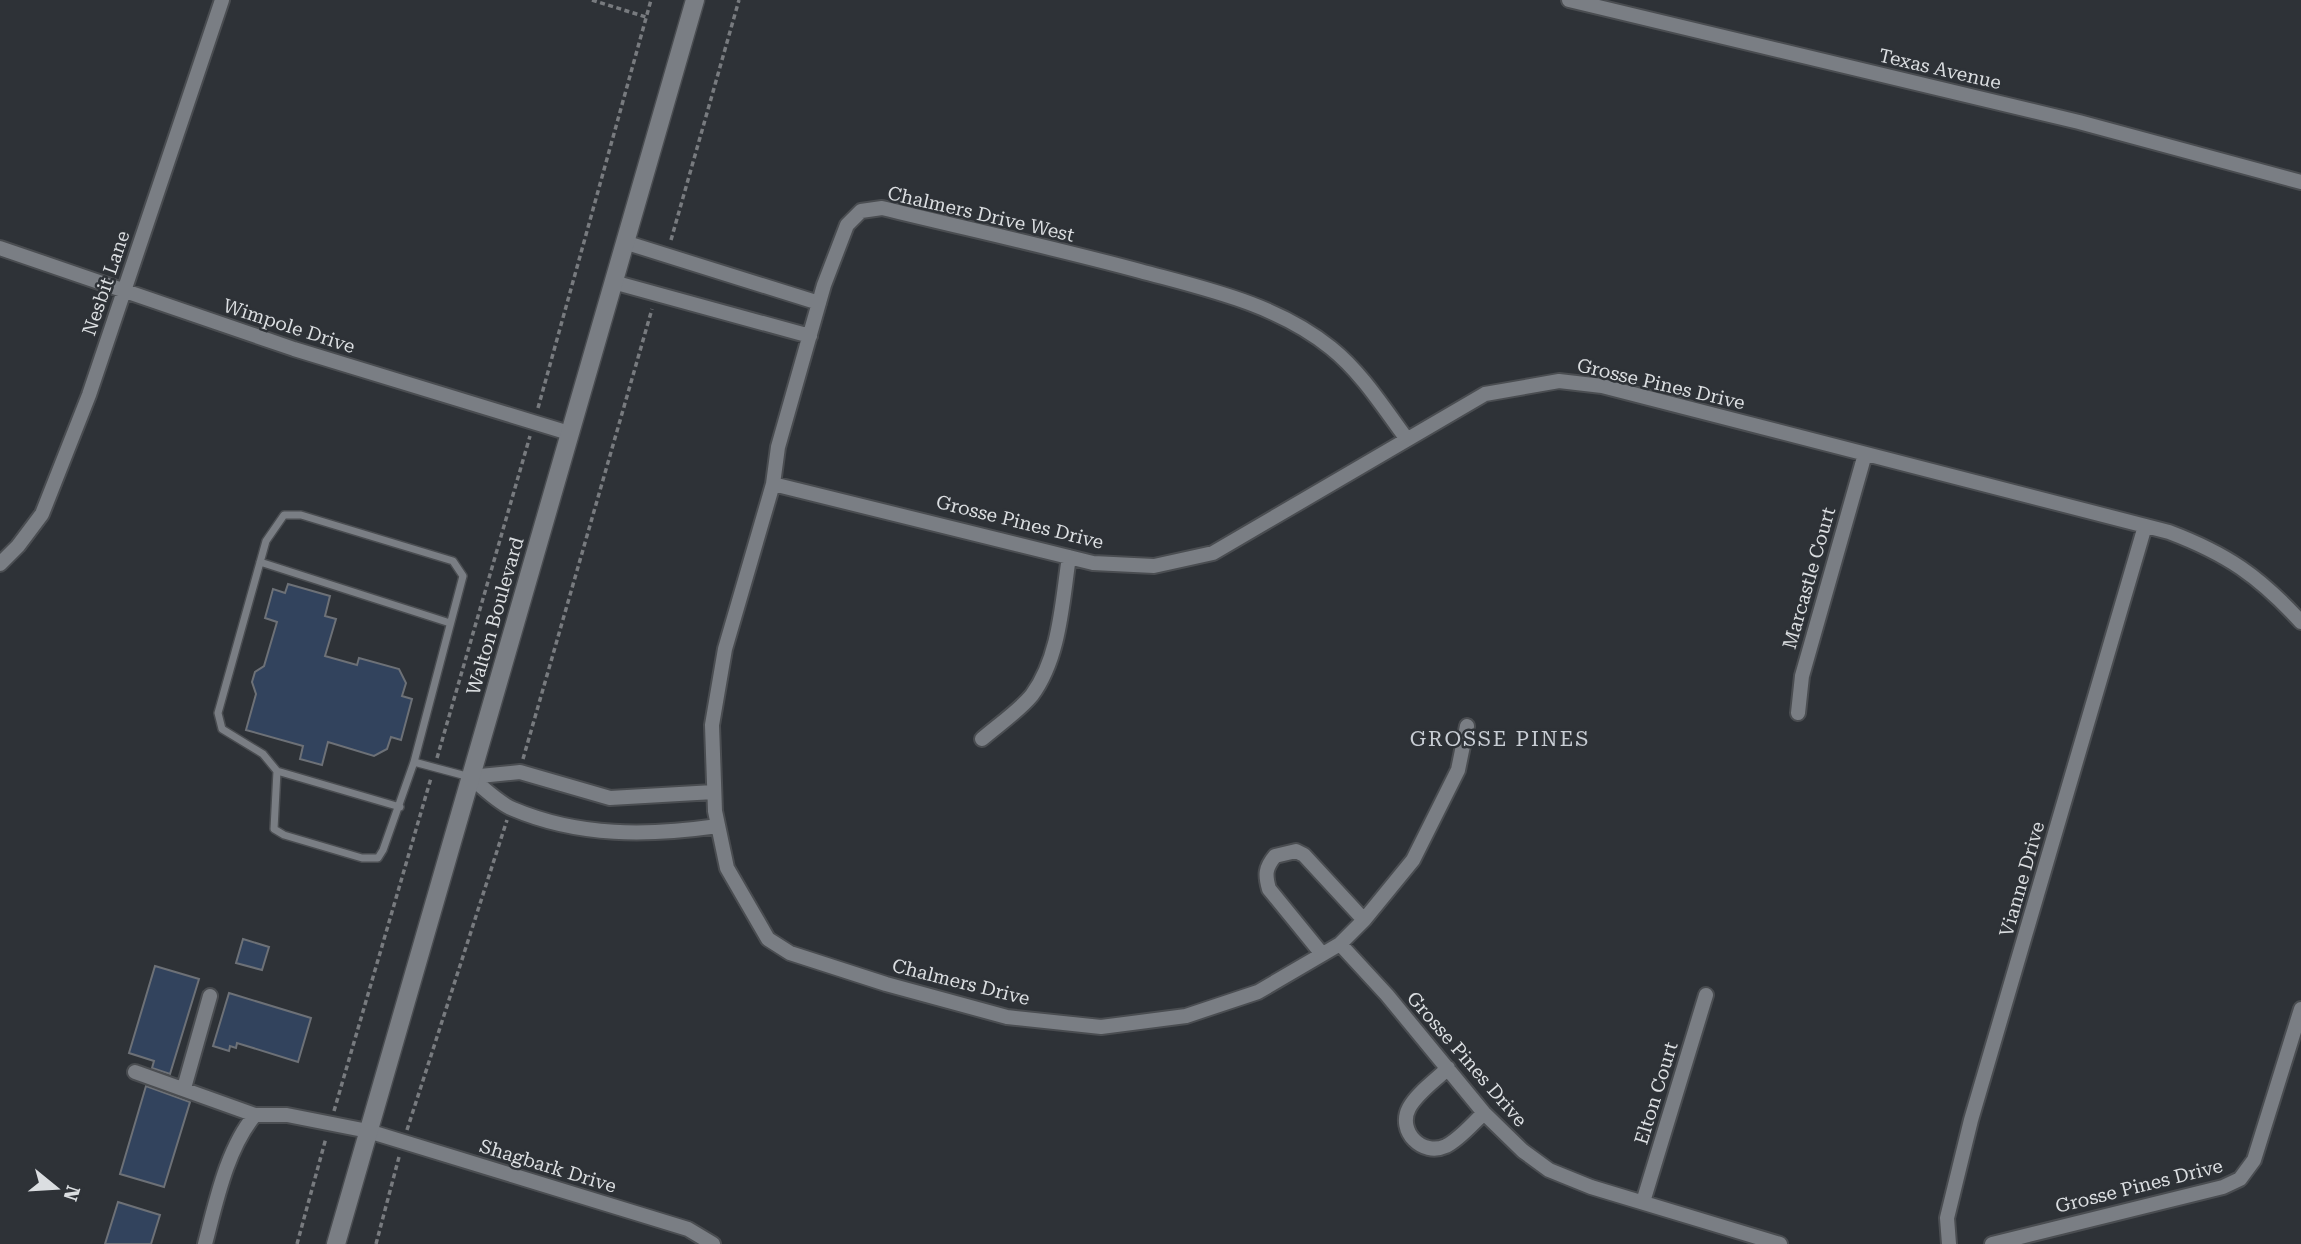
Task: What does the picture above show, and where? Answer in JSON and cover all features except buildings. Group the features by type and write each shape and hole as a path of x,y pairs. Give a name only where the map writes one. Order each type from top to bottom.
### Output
{"main road":[{"name":"Walton Boulevard","path":"336,1244 695,0"}],"street":[{"name":"Nesbit Lane","path":"0,564 18,546 42,514 89,395 222,0"},
{"name":"Texas Avenue","path":"1569,0 2079,122 2301,182"},
{"name":"Chalmers Drive West","path":"717,819 712,726 725,649 773,484 778,447 819,303 847,225 861,211 882,208 1223,293 1283,318 1331,348 1362,379 1406,438"},
{"path":"624,242 819,303"},
{"name":"Wimpole Drive","path":"0,248 294,349 569,433"},
{"path":"613,282 810,336"},
{"name":"Grosse Pines Drive","path":"773,484 1093,563 1154,566 1213,553 1485,394 1559,381 1602,386 2144,526 2213,548 2243,567 2301,622"},
{"name":"Marcastle Court","path":"1798,713 1802,676 1865,454"},
{"name":"Vianne Drive","path":"1949,1244 1947,1218 1970,1120 2144,526"},
{"path":"982,738 1031,696 1044,674 1056,637 1069,557"},
{"name":"Chalmers Drive","path":"717,819 727,868 768,939 790,953 886,984 1007,1017 1101,1027 1186,1016 1258,992 1340,944 1364,920 1413,860 1458,770 1467,726"},
{"path":"470,777 520,772 610,798 714,792"},
{"path":"470,777 511,809 583,829 626,835 717,819"},
{"path":"1322,954 1269,889 1265,876 1268,865 1275,856 1296,851 1304,855 1364,920"},
{"name":"Grosse Pines Drive","path":"1340,944 1484,1113 1523,1152 1549,1170 1780,1244"},
{"path":"184,1088 210,996"},
{"name":"Elton Court","path":"1643,1202 1706,996"},
{"name":"Grosse Pines Drive","path":"1992,1244 2222,1187 2240,1179 2255,1160 2301,1009"},
{"path":"1448,1069 1411,1105 1405,1119 1408,1134 1420,1145 1434,1149 1448,1145 1484,1113"},
{"name":"Shagbark Drive","path":"135,1072 255,1115 287,1115 369,1131 688,1229 713,1244"},
{"path":"205,1244 232,1156 245,1126 255,1115"}],"lane":[{"path":"277,771 274,829 284,835 362,858 377,858 383,850 400,807 414,762 463,576 453,561 293,515 284,515 266,541 218,713 222,729 263,754 277,771 400,807"},
{"path":"260,562 450,623"},
{"path":"414,762 470,777"}],"path":[{"path":"592,0 646,17"},
{"path":"297,1244 534,422 651,0"},
{"path":"666,256 739,0"},
{"path":"520,772 656,293"},
{"path":"376,1244 403,1142 511,809"}],"district":[{"name":"GROSSE PINES","path":"1500,739"}]}
